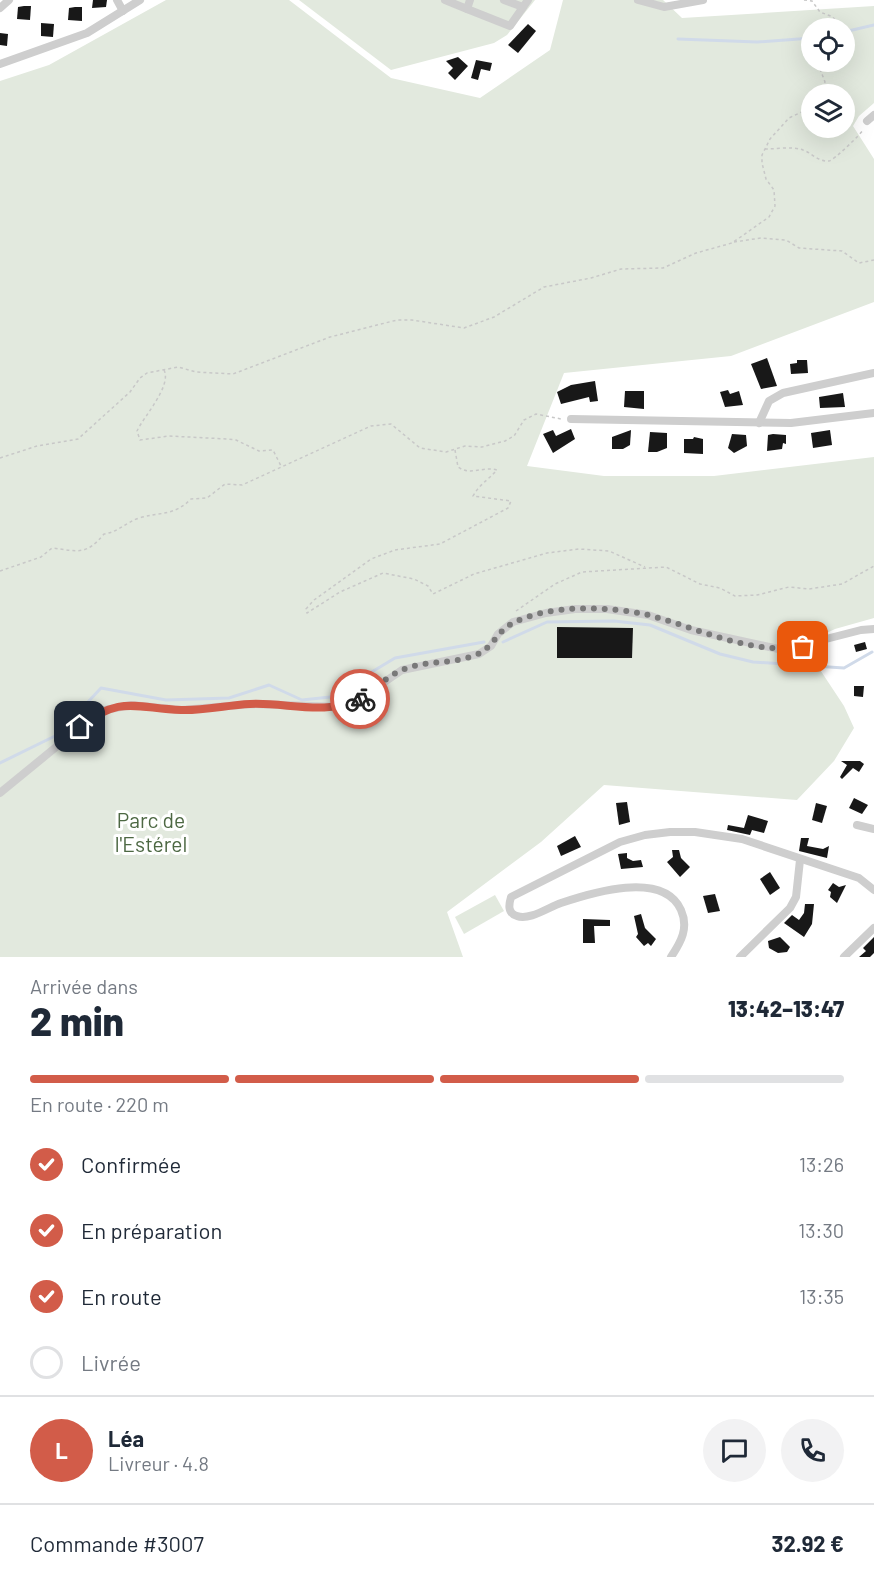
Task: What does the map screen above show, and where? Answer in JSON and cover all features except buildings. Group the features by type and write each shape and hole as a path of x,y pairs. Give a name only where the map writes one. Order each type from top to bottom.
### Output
{"street":[{"path":"0,8 9,0"},
{"path":"117,0 123,11"},
{"path":"0,64 87,33 140,0"},
{"path":"445,0 510,26 526,4 504,0"},
{"path":"466,9 470,0"},
{"path":"638,0 664,7 703,0"},
{"path":"759,423 769,402 783,393 874,373"},
{"path":"571,419 791,423 874,413"},
{"path":"0,793 100,711 131,705 182,710 251,704 339,706 358,700 402,670 479,654 491,646 498,634 513,622 546,613 575,609 608,609 648,615 691,630 783,650 861,630 873,633"},
{"path":"857,825 874,829"},
{"path":"671,957 685,930 684,919 680,907 670,897 655,889 636,886 613,889 577,898 528,916 517,916 508,905 511,897 620,842 645,835 695,832 742,839 859,878 874,890"},
{"path":"740,957 790,908 796,897 800,860"},
{"path":"844,957 874,928"}],"path":[{"path":"804,0 812,1 820,12 834,18"},
{"path":"732,243 769,217 775,206 774,190 766,179 762,163 764,149 789,118 801,113"},
{"path":"764,149 804,150 826,162 833,160 847,145 859,137"},
{"path":"0,458 37,446 78,439 130,392 140,378 163,369 178,367 196,372 233,374 330,338 397,320 464,328 494,317 544,287 591,278 621,269 663,268 696,253 761,238 786,240 799,248 842,251 859,263 874,260"},
{"path":"163,369 166,379 157,400 137,431 140,440 169,436 236,440 259,451 273,450 281,466"},
{"path":"0,571 41,557 52,548 78,552 91,549 104,534 117,532 139,518 180,510 191,499 207,498 225,484 242,485 370,426 391,424 420,448 446,452 465,446 482,447 505,441 514,436 524,420 536,414 571,419"},
{"path":"455,450 458,467 463,471 470,472 486,467 497,470 486,482 478,486 473,496 512,501 508,508 440,544 395,550 372,559 314,600 306,609 307,613 340,592 383,573 414,579 428,586 433,594 474,574 548,553 579,549 609,551 645,567"},
{"path":"513,622 512,614 555,584 582,572 666,567 700,584 720,588 735,596 757,596 789,587 809,589 842,584 874,566"}],"green space":[{"name":"Parc de l'Estérel","path":"166,0 289,0 391,78 480,98 550,50 563,0 663,0 682,18 874,6 874,103 855,123 855,84 801,84 801,138 855,138 855,129 874,159 874,302 731,356 564,373 527,466 604,476 714,476 874,457 874,618 835,629 803,644 844,706 854,728 834,761 797,800 604,785 541,842 447,912 463,957 0,957 0,81 49,65"},
{"path":"299,0 535,0 507,35 494,43 391,70"},
{"path":"495,895 504,911 464,934 455,917"}],"waterway":[{"path":"855,29 874,25"},
{"path":"678,39 757,42 801,39"},
{"path":"503,642 547,622 614,621 650,625 720,654 753,662 844,668 872,652"},
{"path":"0,763 57,735 101,688 166,700 229,698 269,685 302,700 330,697 395,658 484,642"}],"way so far":[{"path":"360,699 402,670 464,659 479,654 491,646 498,634 513,622 546,613 575,609 608,609 648,615 691,630 783,650 803,647"}],"route":[{"path":"80,727 100,711 131,705 182,710 251,704 322,708 339,706 360,699"}]}
